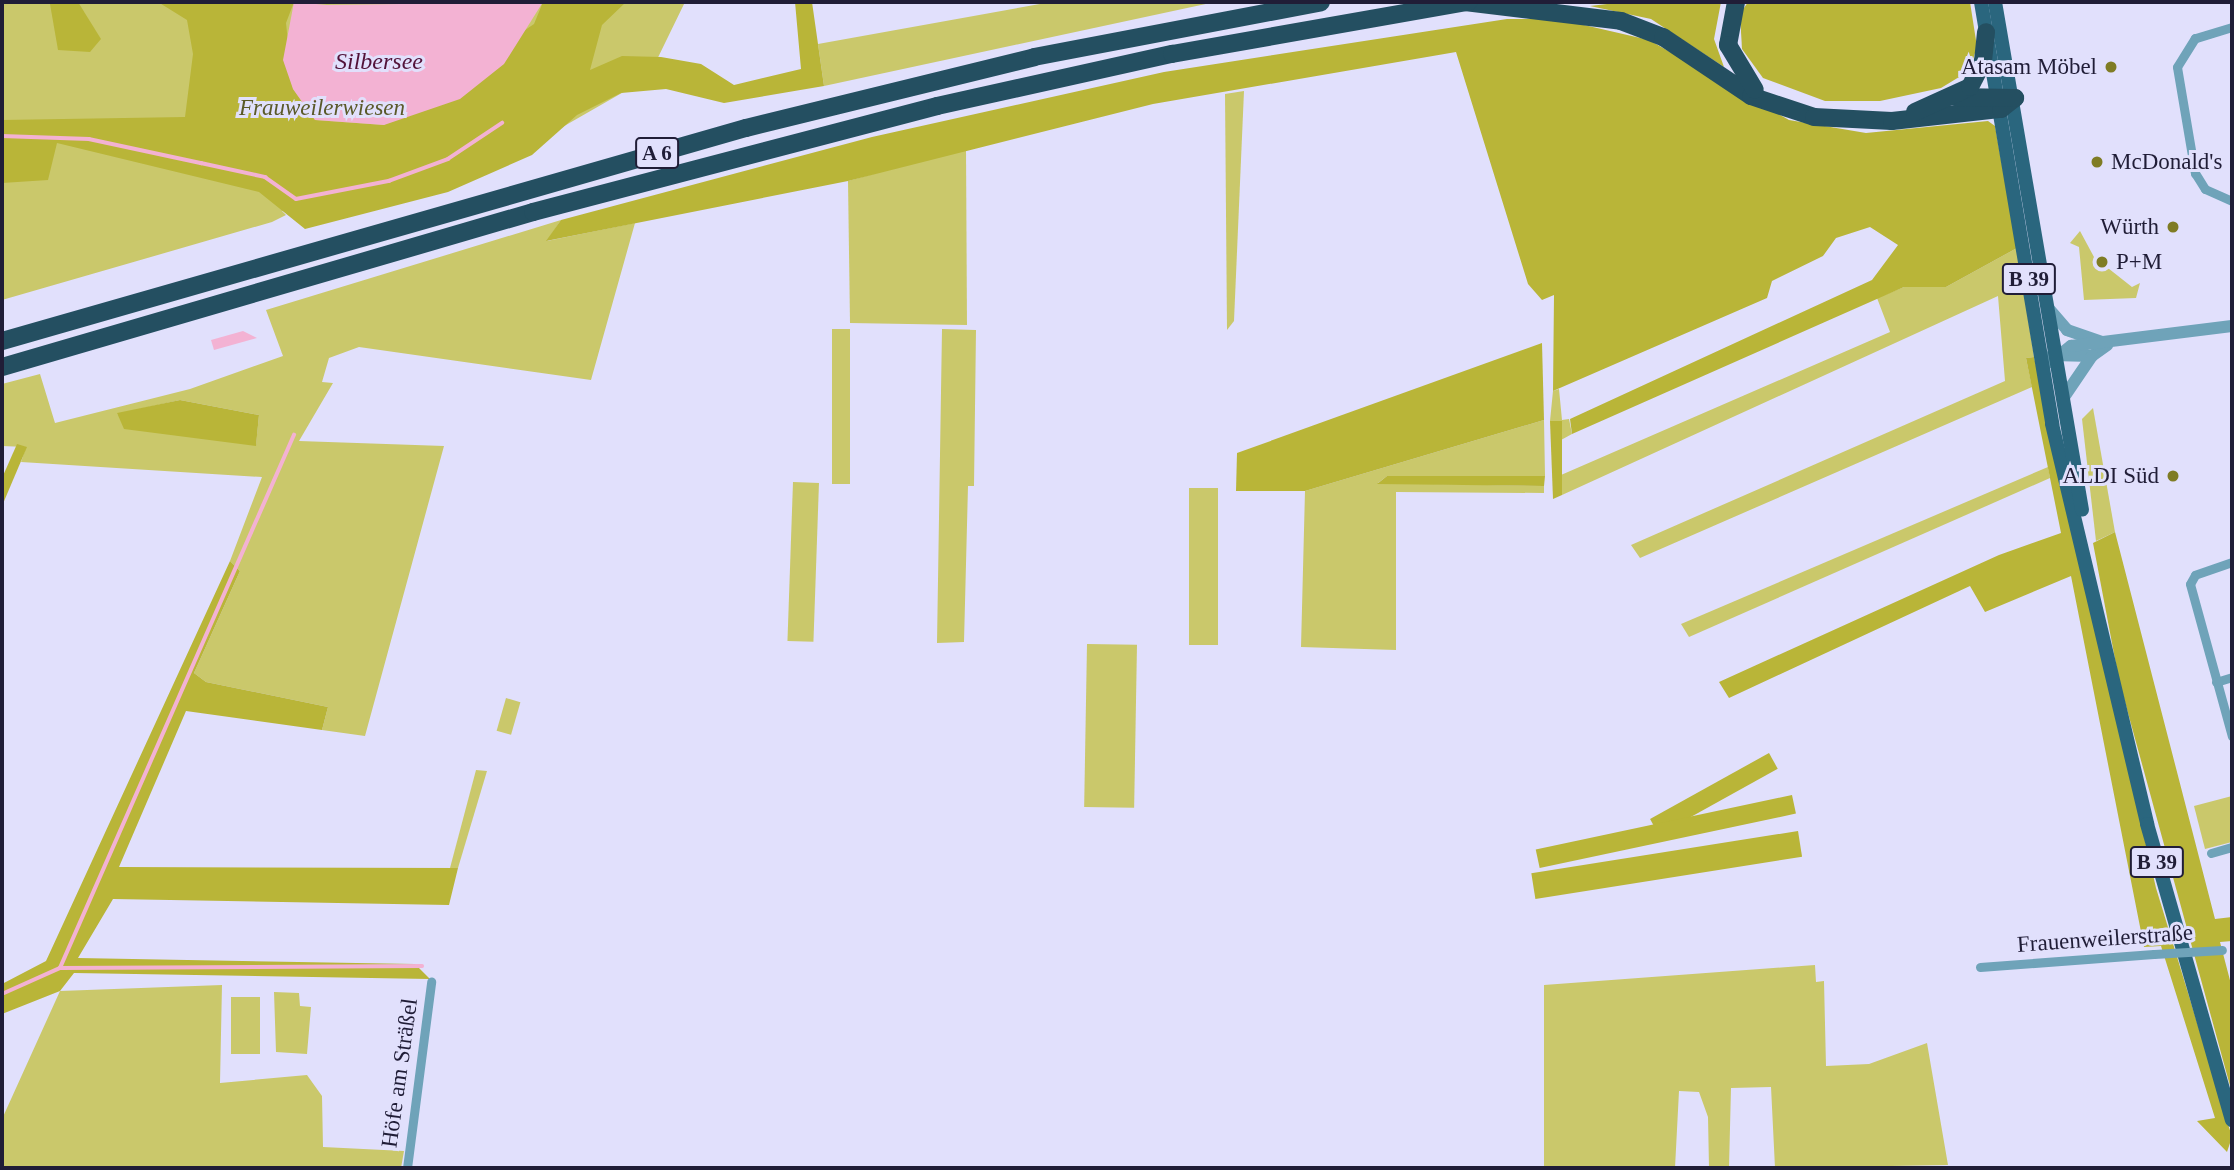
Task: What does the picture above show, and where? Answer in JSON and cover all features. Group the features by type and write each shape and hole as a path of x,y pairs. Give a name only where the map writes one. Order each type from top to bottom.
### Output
{"highway":[{"name":"A 6","path":"2,341 772,121 1034,57 1321,2"},
{"name":"A 6","path":"2,367 533,212 937,106 1172,54 1467,2"},
{"path":"1467,2 1632,24 1768,102 1836,121 1892,121 2005,100"},
{"path":"1736,2 1728,27 1732,58 1768,102"},
{"path":"1892,121 1956,97 1976,78 1986,32"},
{"path":"1956,97 2005,100"}],"main road":[{"name":"B 39","path":"1981,2 1986,32 2005,100 2049,309 2096,601"},
{"name":"B 39","path":"1996,2 2005,100 2043,370 2165,892 2232,1120"}],"street":[{"path":"2232,27 2194,38 2177,67 2194,173 2205,189 2232,201"},
{"path":"2049,309 2067,330 2107,345"},
{"path":"2043,370 2071,346 2107,345 2232,326"},
{"path":"2064,397 2092,356 2107,345"},
{"path":"2040,353 2092,356"},
{"path":"2232,562 2190,580 2232,736"},
{"path":"2216,682 2232,677"},
{"path":"2210,853 2232,847"},
{"name":"Frauenweilerstraße","path":"1980,967 2227,949"},
{"name":"Höfe am Sträßel","path":"407,1168 431,982"}],"green space":[{"name":"Frauweilerwiesen","path":"2,2 685,2 648,78 559,129 282,211 286,215 272,222 2,300"},
{"path":"1051,2 1215,2 824,86 818,44"},
{"path":"1244,91 1234,321 1227,330 1225,94"},
{"path":"966,148 967,325 850,323 848,181"},
{"path":"561,220 547,241 635,223 591,380 359,347 329,358 322,382 333,383 299,441 444,446 365,736 322,730 328,707 206,682 194,673 240,571 230,561 262,477 21,462 26,447 2,446 2,384 40,374 55,423 190,389 283,356 266,310","holes":["180,400 259,415 256,445 117,414"]},
{"path":"2080,231 2094,257 2132,287 2140,283 2136,298 2084,300 2079,247 2070,243"},
{"path":"2017,248 2034,357 2026,358 2032,387 1640,558 1631,545 2005,381 1998,296 1562,495 1561,475 1890,332 1877,298 1904,287 1946,287"},
{"path":"832,329 850,329 850,484 832,484"},
{"path":"942,329 976,330 974,486 968,486 964,642 937,643"},
{"path":"1559,389 1562,420 1569,419 1572,434 1561,440 1561,421 1550,421 1553,391"},
{"path":"2093,408 2115,532 2096,541 2082,419"},
{"path":"1544,420 1545,476 1387,476 1378,483 1544,486 1544,493 1396,492 1396,650 1301,647 1305,491"},
{"path":"2048,467 2050,478 1689,637 1681,624"},
{"path":"793,482 819,483 813,642 787,641"},
{"path":"1189,488 1218,488 1218,645 1189,645"},
{"path":"1087,644 1137,645 1134,808 1084,807"},
{"path":"506,698 520,702 511,735 497,731"},
{"path":"476,770 487,771 458,868 450,868"},
{"path":"2232,796 2232,842 2205,849 2194,806"},
{"path":"1815,965 1816,982 1824,981 1826,1066 1869,1064 1927,1043 1948,1165 1775,1168 1771,1087 1731,1088 1729,1168 1709,1168 1708,1117 1699,1092 1679,1091 1675,1168 1544,1168 1544,985"},
{"path":"222,985 220,1083 307,1075 322,1096 323,1147 404,1151 401,1168 2,1168 2,1119 60,991"},
{"path":"274,992 299,993 300,1006 311,1007 307,1054 276,1052"},
{"path":"231,997 260,997 260,1054 231,1054"}],"shaded area":[{"path":"78,2 101,39 90,52 58,50 50,4"},
{"path":"158,2 294,2 286,23 293,89 315,120 384,125 534,24 543,2 626,2 602,25 590,70 622,56 661,57 701,64 734,85 801,69 795,2 812,2 824,86 724,103 666,89 621,93 577,115 532,155 448,192 305,229 259,192 57,143 48,180 2,183 2,120 185,117 193,54 187,20"},
{"path":"1624,2 1721,2 1714,39 1724,67 1651,19 1590,6"},
{"path":"1748,2 1970,2 1977,47 1969,71 1941,88 1880,101 1825,101 1763,78 1742,49 1740,14"},
{"path":"1507,19 1558,19 1649,40 1789,120 1866,133 1988,121 1995,126 2017,248 1946,287 1904,287 1572,434 1570,419 1872,280 1898,245 1870,227 1836,238 1823,256 1772,281 1767,298 1553,391 1554,295 1542,300 1528,284 1456,52 1153,104 848,181 546,241 561,220 872,137 1164,72"},
{"path":"1542,343 1544,420 1305,491 1236,491 1237,453"},
{"path":"2034,357 2156,888 2232,1137 2227,1152 2197,1121 2215,1118 2161,946 2144,947 2071,576 1985,612 1970,586 1729,698 1719,682 1999,555 2061,533 2026,358"},
{"path":"180,400 259,415 256,446 124,429 117,413"},
{"path":"1550,421 1562,421 1562,495 1553,499"},
{"path":"17,444 27,447 2,506 2,478"},
{"path":"1387,476 1545,476 1544,486 1377,484"},
{"path":"2115,532 2215,919 2232,917 2232,941 2220,942 2232,988 2232,1093 2119,680 2093,543"},
{"path":"230,561 240,571 194,673 206,682 328,707 322,730 186,711 119,867 458,868 449,905 113,899 78,958 415,964 430,979 74,973 60,991 2,1014 2,984 46,961"},
{"path":"1769,753 1778,769 1659,835 1650,819"},
{"path":"1792,795 1796,814 1540,868 1536,849"},
{"path":"1798,831 1802,857 1535,899 1531,873"}],"water":[{"name":"Silbersee","path":"294,2 327,5 543,2 504,64 460,99 384,125 315,120 293,89 283,60"},
{"path":"243,331 257,338 214,350 211,340"}],"waterway":[{"path":"2,136 89,139 265,177 296,199 389,181 448,159 502,123"},
{"path":"2,994 60,968 294,435"},
{"path":"60,968 422,966"}],"place":[{"name":"Atasam Möbel","path":"2111,67"},
{"name":"McDonald's","path":"2097,162"},
{"name":"Würth","path":"2173,227"},
{"name":"P+M","path":"2102,262"},
{"name":"ALDI Süd","path":"2173,476"}]}
